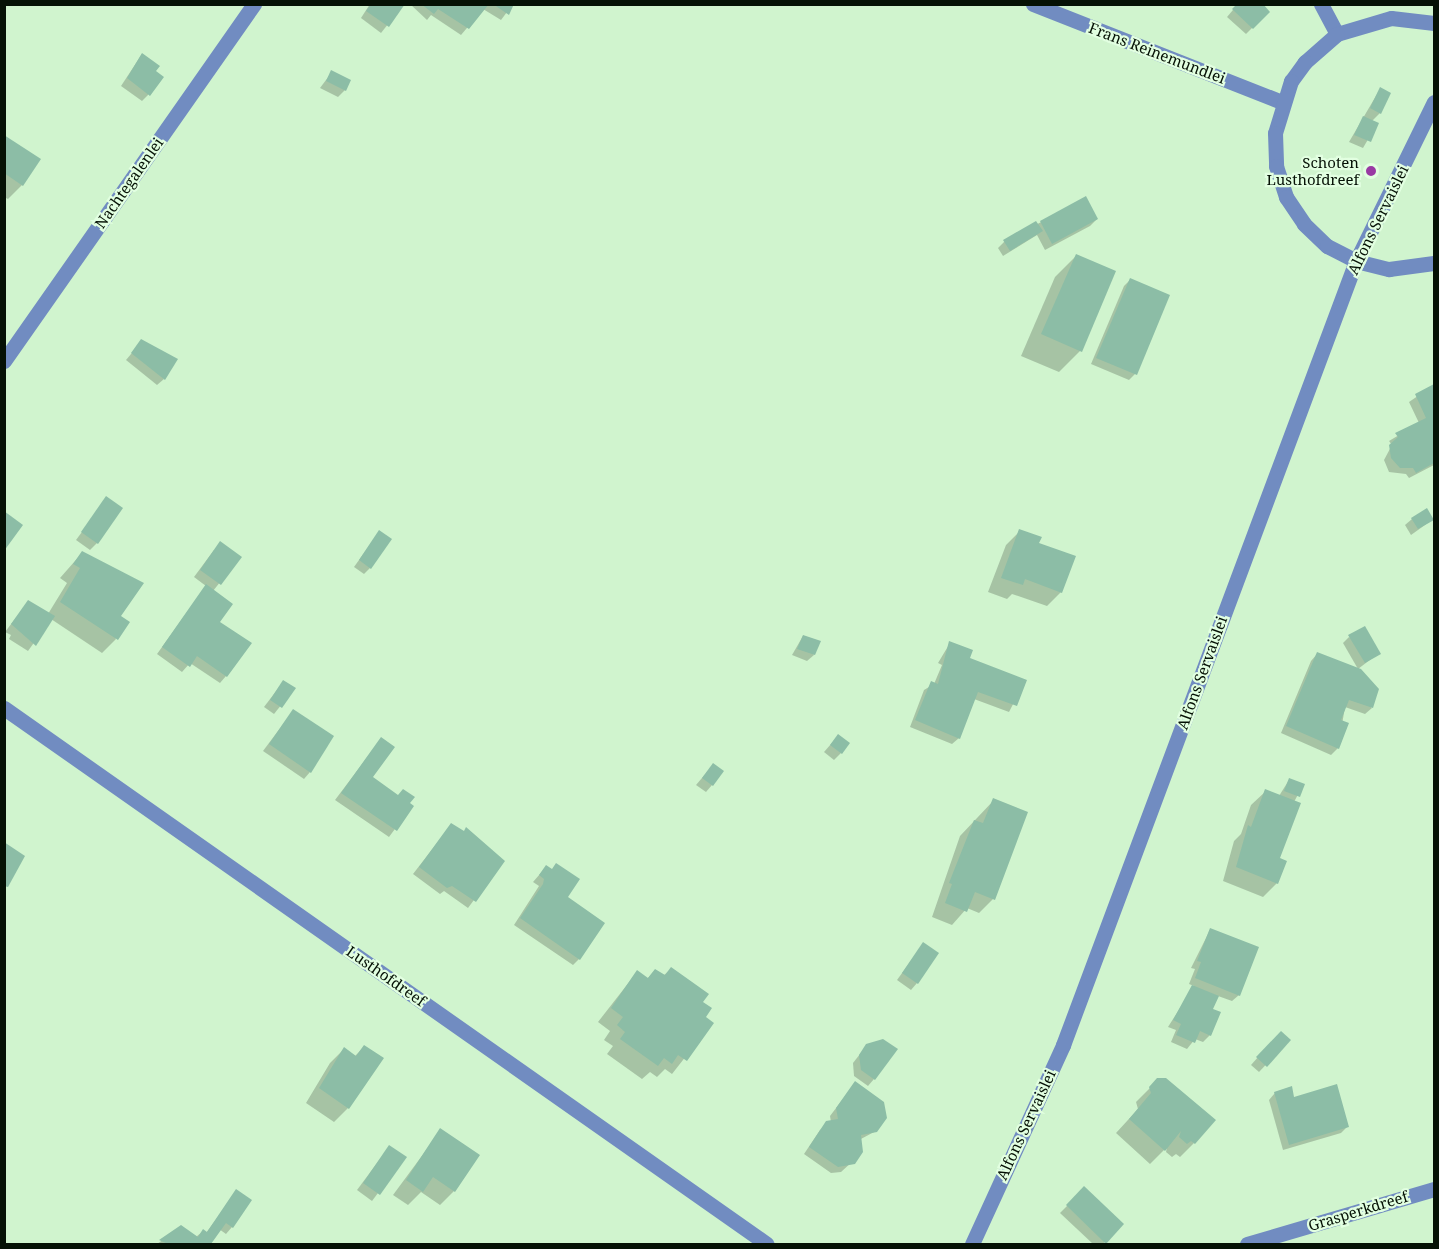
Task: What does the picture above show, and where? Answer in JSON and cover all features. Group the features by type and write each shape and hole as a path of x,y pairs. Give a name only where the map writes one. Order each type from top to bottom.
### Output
{"street":[{"name":"Nachtegalenlei","path":"4,361 254,4"},
{"name":"Frans Reinemundlei","path":"1033,4 1282,102"},
{"path":"1321,4 1337,34"},
{"path":"1434,23 1391,18 1337,34 1305,62 1282,102 1275,133 1276,166 1286,197 1304,224 1327,246 1356,261 1389,269 1434,263"},
{"name":"Alfons Servaislei","path":"972,1245 1063,1045 1356,261 1434,102"},
{"name":"Lusthofdreef","path":"4,708 767,1245"},
{"name":"Grasperkdreef","path":"1247,1245 1434,1189"}],"building":[{"path":"371,4 405,4 389,27 366,11"},
{"path":"421,4 489,4 469,29 438,9 434,14"},
{"path":"493,4 514,4 509,15"},
{"path":"1237,4 1263,4 1270,12 1253,29 1232,9"},
{"path":"142,53 160,66 156,71 164,77 150,96 127,78"},
{"path":"331,70 351,80 346,91 326,81"},
{"path":"1380,87 1391,93 1381,114 1370,108"},
{"path":"1363,116 1379,123 1371,142 1354,135"},
{"path":"4,135 41,159 23,186 4,173"},
{"path":"1086,196 1098,219 1052,244 1040,221"},
{"path":"1036,221 1043,231 1010,251 1003,240"},
{"path":"1076,254 1116,271 1082,352 1041,334"},
{"path":"1130,278 1170,295 1137,375 1096,358"},
{"path":"141,339 178,359 165,380 131,353"},
{"path":"1434,384 1434,463 1416,473 1413,468 1400,468 1391,458 1389,445 1398,437 1395,433 1426,418 1415,394"},
{"path":"106,496 123,508 98,544 81,532"},
{"path":"1427,508 1434,520 1418,529 1411,518"},
{"path":"4,511 23,525 4,551"},
{"path":"1019,529 1042,537 1039,543 1076,556 1062,593 1025,579 1023,585 1001,578"},
{"path":"379,530 392,539 371,569 359,560"},
{"path":"220,541 242,557 221,585 200,570"},
{"path":"82,551 144,583 121,616 130,622 118,640 60,602 80,568 73,564"},
{"path":"206,584 233,604 220,622 252,643 227,677 197,656 190,667 162,647"},
{"path":"28,600 55,616 36,646 11,624"},
{"path":"1365,626 1381,654 1365,663 1348,635"},
{"path":"803,635 821,641 815,655 797,649"},
{"path":"949,641 973,650 970,658 1027,680 1017,706 978,692 960,739 915,720 931,681 938,684"},
{"path":"1317,652 1361,669 1379,689 1373,708 1349,700 1341,720 1349,723 1339,749 1286,726"},
{"path":"283,680 296,688 282,708 270,700"},
{"path":"293,709 334,736 311,773 269,744"},
{"path":"838,734 850,743 842,754 830,745"},
{"path":"381,737 395,747 373,777 398,795 403,789 415,797 410,803 414,806 397,831 341,793"},
{"path":"713,763 724,771 713,786 702,778"},
{"path":"1289,778 1305,784 1300,797 1284,791"},
{"path":"1265,789 1301,803 1280,858 1287,861 1278,884 1236,867 1248,825 1251,827"},
{"path":"993,798 1028,812 995,900 975,892 967,912 945,903 952,884 949,883 974,820 983,823"},
{"path":"451,823 464,831 466,827 505,861 476,902 452,886 447,888 419,867"},
{"path":"4,842 25,856 8,887 4,886"},
{"path":"556,863 580,879 568,897 605,923 580,960 520,918 543,884 544,879 539,875 546,865 552,869"},
{"path":"1210,928 1259,947 1240,996 1195,978 1201,962 1197,961"},
{"path":"923,942 939,953 918,984 902,973"},
{"path":"671,967 709,994 703,1002 712,1008 706,1017 714,1023 687,1061 678,1055 672,1064 664,1058 658,1066 620,1039 625,1032 617,1025 623,1017 611,1008 637,970 648,978 655,969 665,975"},
{"path":"1192,985 1219,996 1213,1009 1221,1012 1211,1036 1200,1031 1195,1043 1176,1035 1181,1024 1173,1020"},
{"path":"1281,1031 1291,1040 1267,1067 1256,1057"},
{"path":"883,1039 898,1049 875,1080 861,1070 859,1055 866,1044"},
{"path":"364,1045 384,1058 349,1109 319,1088 344,1047 356,1056"},
{"path":"1157,1078 1166,1078 1216,1120 1195,1144 1191,1141 1187,1144 1179,1137 1181,1131 1165,1151 1129,1119 1151,1093 1149,1087"},
{"path":"855,1081 884,1102 887,1118 877,1132 861,1135 863,1152 855,1164 838,1167 809,1147 826,1121 838,1119 836,1108"},
{"path":"1337,1084 1349,1127 1289,1145 1274,1092 1292,1086 1294,1097"},
{"path":"440,1128 480,1155 455,1192 433,1177 423,1192 406,1180"},
{"path":"389,1145 407,1157 380,1195 363,1183"},
{"path":"1084,1186 1124,1224 1106,1244 1066,1205"},
{"path":"236,1189 252,1200 233,1228 226,1223 211,1244 168,1244 159,1240 181,1225 198,1237 203,1229 207,1232"}],"place":[{"name":"Schoten Lusthofdreef","path":"1371,171"}]}
